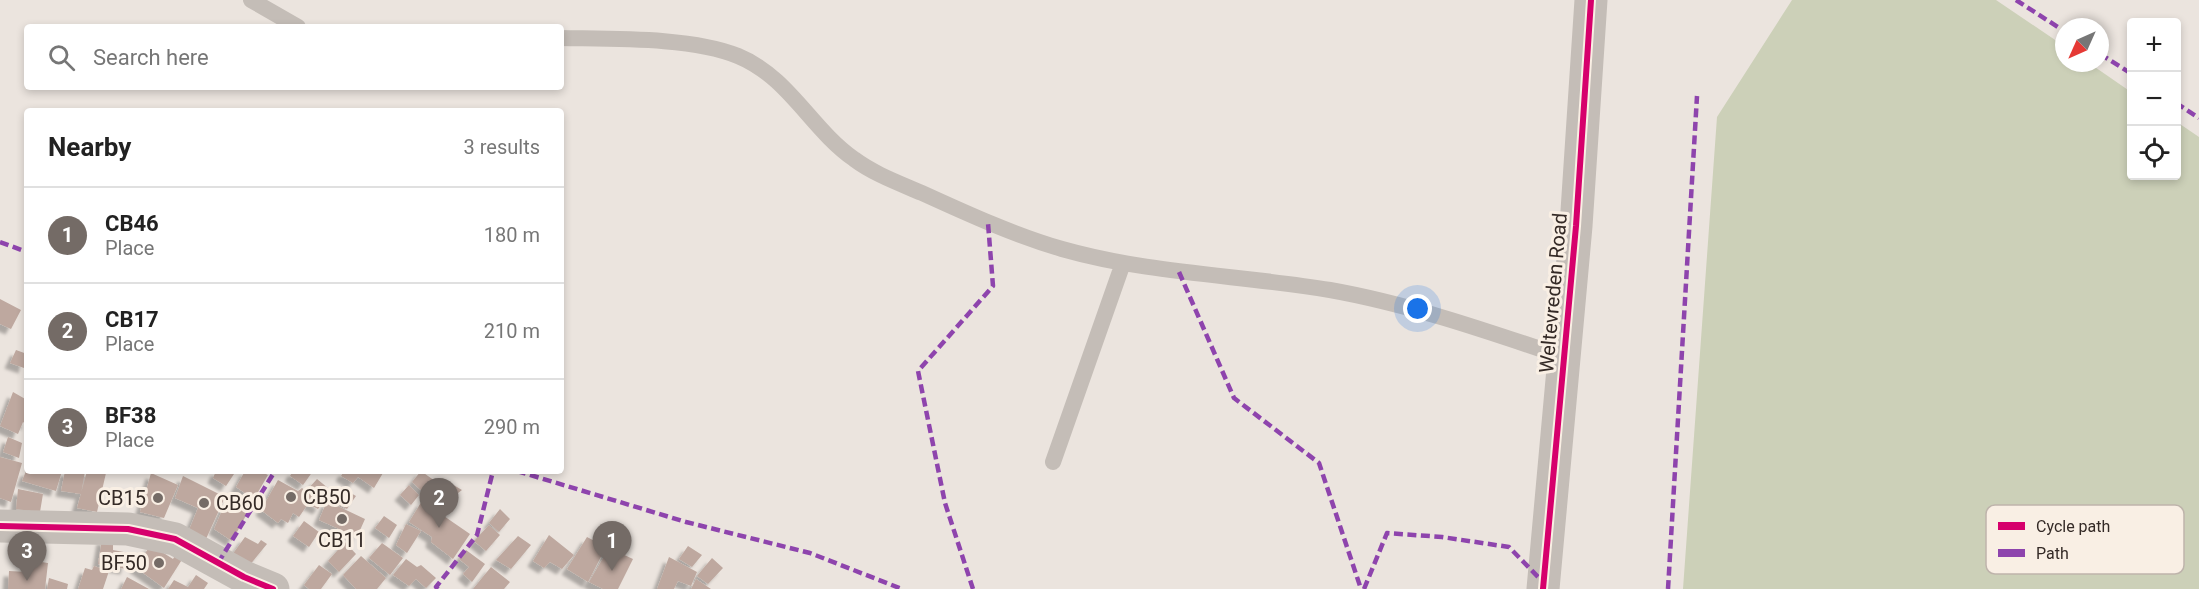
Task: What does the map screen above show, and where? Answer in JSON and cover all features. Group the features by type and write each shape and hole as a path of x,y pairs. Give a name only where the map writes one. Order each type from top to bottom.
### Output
{"street":[{"name":"Weltevreden Road","path":"1549,587 1591,0"},
{"path":"0,526 128,529 175,538 250,585"}],"lane":[{"path":"250,0 293,24"},
{"path":"564,38 641,39 706,48 735,55 765,69 852,158 870,170 988,223 1062,249 1123,263 1330,290 1454,320 1564,357"},
{"path":"1053,462 1123,263"}],"green space":[{"path":"1792,0 1996,0 2055,40 2055,72 2102,72 2127,89 2127,180 2181,180 2181,125 2199,137 2199,589 1683,589 1717,117"}],"building":[{"path":"0,299 21,310 11,329 0,324"},
{"path":"16,350 24,353 24,368 10,363"},
{"path":"13,392 24,398 24,423 18,434 0,426"},
{"path":"8,437 22,443 19,458 3,452"},
{"path":"0,457 22,463 11,502 0,498"},
{"path":"25,474 61,474 56,491 22,481"},
{"path":"64,474 84,474 81,494 61,491"},
{"path":"86,474 106,474 97,512 77,508"},
{"name":"CB15","path":"151,474 178,485 164,518 140,512"},
{"path":"215,474 234,474 226,486 213,478"},
{"path":"243,474 268,475 254,499 236,487"},
{"path":"291,474 311,474 303,485 290,476"},
{"path":"342,474 382,474 374,488 358,477 353,483 341,476"},
{"path":"419,474 425,474 435,481 423,492 412,482"},
{"name":"CB60","path":"183,476 225,497 206,539 189,530 198,508 175,498"},
{"path":"317,479 328,488 319,500 307,490"},
{"name":"CB50","path":"278,480 298,491 302,488 322,504 318,509 308,504 299,517 293,513 288,523 281,519 278,523 261,510"},
{"path":"445,480 462,490 445,503 434,490"},
{"path":"409,485 419,495 411,505 400,495"},
{"path":"340,487 356,496 347,509 331,501"},
{"path":"18,489 43,494 40,512 16,509"},
{"path":"227,499 249,510 232,541 214,529"},
{"name":"CB11","path":"327,501 365,519 357,537 319,520"},
{"path":"422,501 470,534 453,559 431,542 432,537 409,522"},
{"path":"500,509 510,519 499,532 489,523"},
{"path":"384,516 397,525 389,538 375,528"},
{"path":"304,521 319,532 309,547 293,536"},
{"path":"406,524 421,531 407,553 396,545"},
{"path":"489,525 500,535 486,551 474,541"},
{"path":"549,535 574,555 562,569 550,562 544,568 533,561"},
{"path":"518,536 531,545 511,569 496,560"},
{"path":"245,537 258,544 261,540 267,544 249,566 232,555"},
{"path":"587,537 606,547 588,582 567,569"},
{"path":"102,539 113,540 113,550 129,553 126,569 98,564"},
{"path":"345,542 356,554 339,572 328,561"},
{"path":"382,543 403,558 390,575 369,558"},
{"name":"BF50","path":"151,545 173,559 176,554 183,558 164,588 135,567"},
{"path":"688,546 702,555 692,567 679,559"},
{"path":"609,548 633,559 618,589 603,589 589,582"},
{"path":"466,550 485,564 472,582 463,574 469,567 459,559"},
{"path":"361,556 386,578 377,589 356,589 343,575"},
{"path":"669,557 697,572 691,586 678,581 674,589 657,589"},
{"path":"712,558 723,568 708,584 697,576"},
{"path":"406,559 417,567 421,565 436,578 426,588 416,579 409,586 393,575"},
{"path":"28,560 48,563 45,589 8,589 9,571 27,572"},
{"path":"319,565 332,574 321,589 309,589 304,585"},
{"path":"94,566 109,571 103,589 78,589 85,568 92,570"},
{"path":"491,567 510,582 504,589 473,589"},
{"path":"196,575 208,583 204,589 168,589 174,580 188,587"},
{"path":"127,577 149,589 121,589"},
{"path":"49,578 68,584 67,589 47,589"},
{"path":"696,579 711,589 691,589"}],"marked path":[{"path":"2016,0 2055,25"},
{"path":"2109,60 2129,72"},
{"path":"1668,589 1697,96"},
{"path":"2181,106 2199,118"},
{"path":"973,589 945,503 918,371 993,286 988,223"},
{"path":"0,242 24,251"},
{"path":"1179,272 1234,398 1319,463 1361,589"},
{"path":"218,563 273,474"},
{"path":"438,589 436,587 477,535 492,474"},
{"path":"527,474 686,522 810,553 902,589"},
{"path":"1364,589 1387,533 1442,537 1509,547 1544,583"}],"cycle path":[{"path":"1543,589 1576,226 1591,0"},
{"path":"0,526 128,529 175,539 244,577 273,589"}],"place":[{"name":"CB50","path":"291,497"},
{"name":"CB15","path":"158,498"},
{"name":"CB60","path":"204,503"},
{"name":"CB11","path":"342,519"},
{"name":"CB17","path":"439,528"},
{"name":"BF50","path":"159,563"},
{"name":"CB46","path":"612,571"},
{"name":"BF38","path":"27,581"}]}
